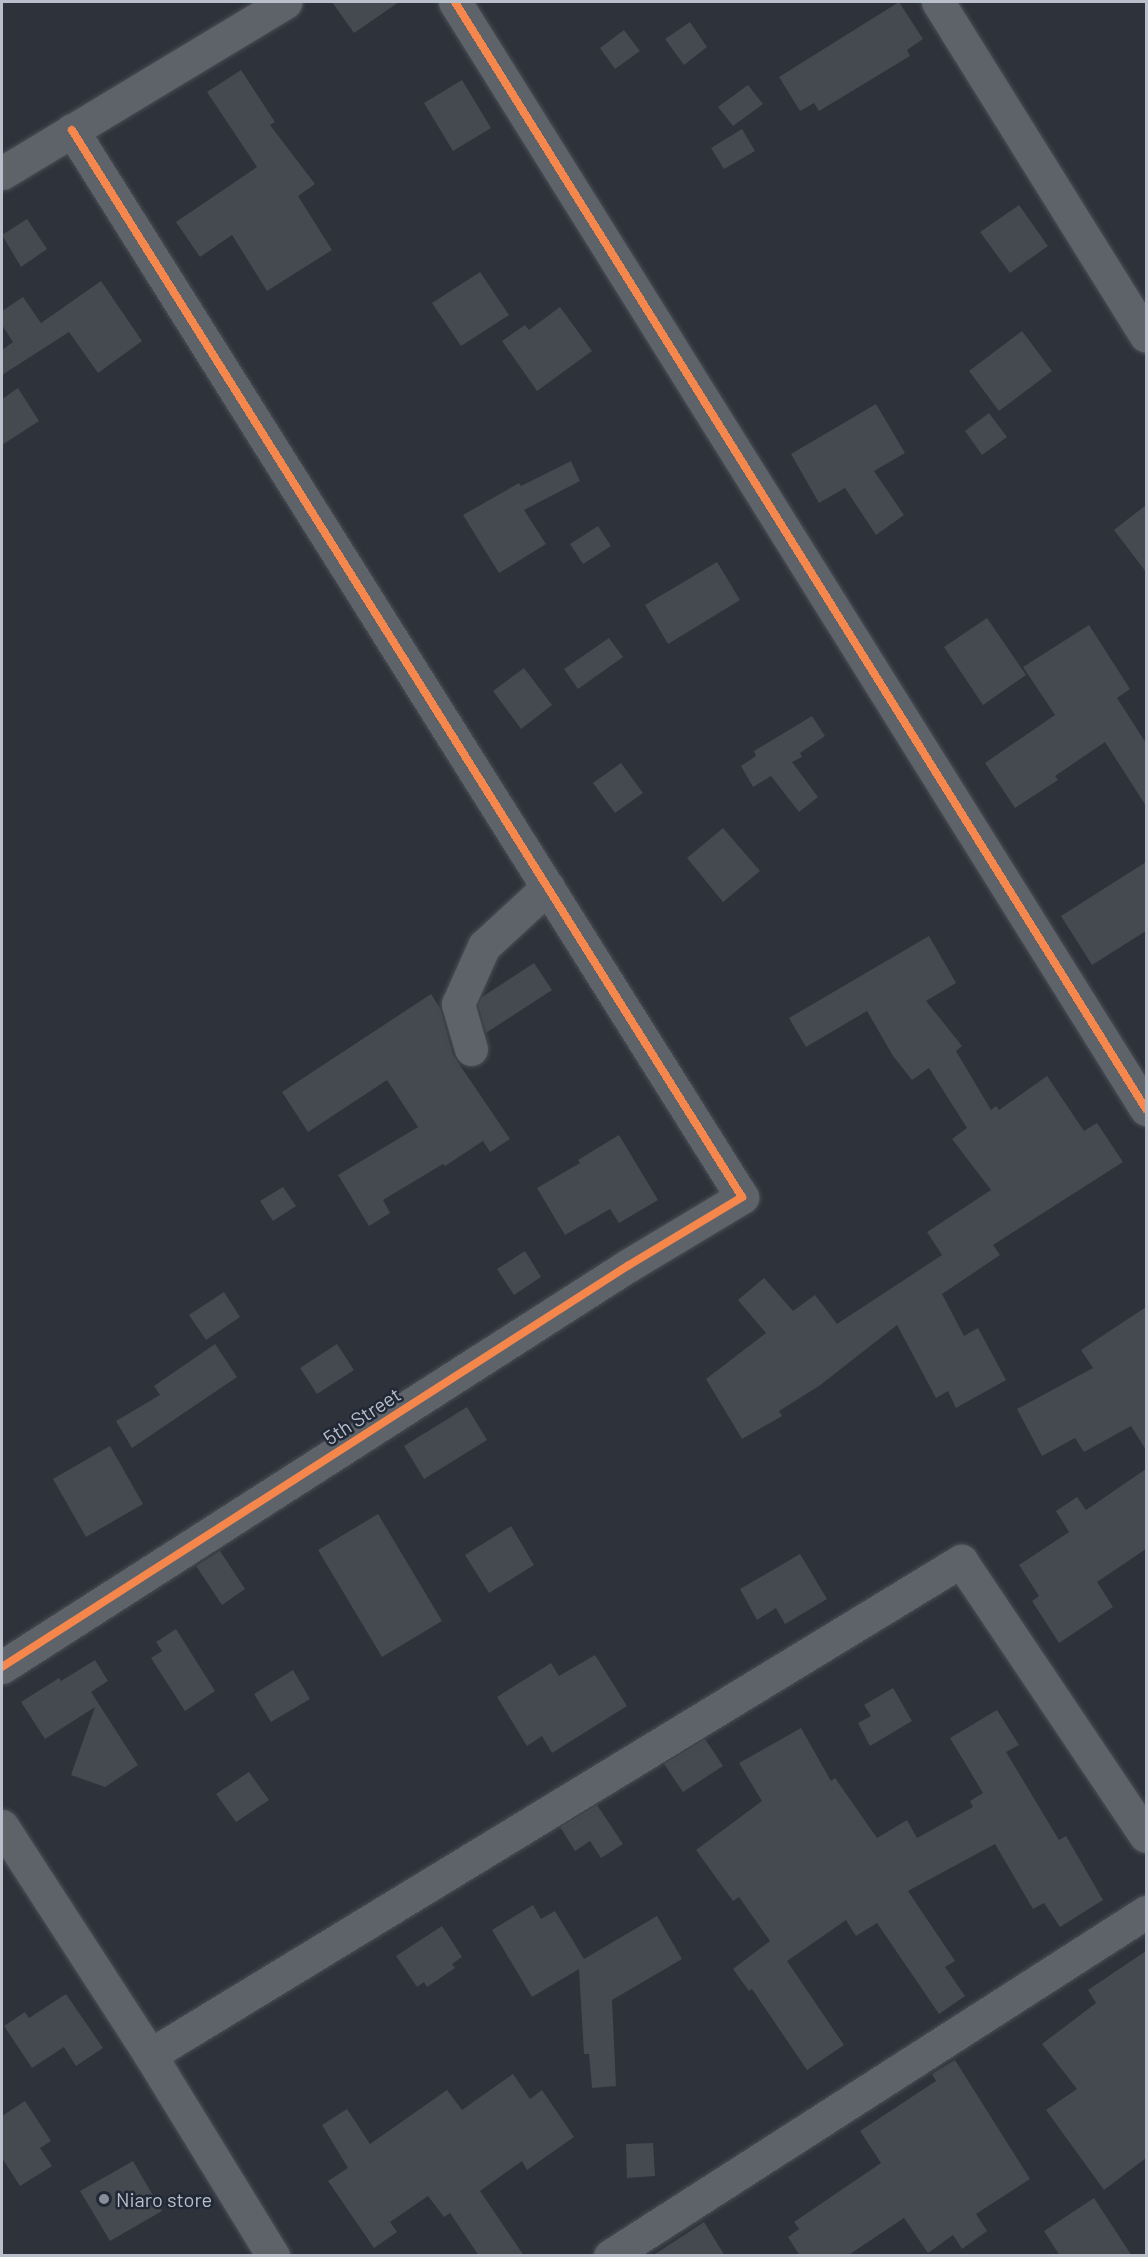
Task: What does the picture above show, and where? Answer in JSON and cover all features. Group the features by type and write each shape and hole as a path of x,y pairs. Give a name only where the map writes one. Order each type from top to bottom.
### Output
{"street":[{"path":"2,173 285,2"},
{"path":"455,2 1146,1109"},
{"path":"938,2 1146,336"},
{"path":"72,130 548,887 484,946 458,1004 471,1049"},
{"name":"5th Street","path":"2,1667 629,1265 742,1197 548,887"},
{"path":"150,2055 961,1561 1146,1836"},
{"path":"2,1826 150,2055 273,2256"},
{"path":"610,2256 1146,1912"}],"building":[{"path":"332,2 399,2 354,33"},
{"path":"899,2 923,39 907,50 910,56 819,111 814,103 800,111 779,77"},
{"path":"690,22 707,47 684,65 665,39"},
{"path":"624,30 640,51 615,69 600,48"},
{"path":"241,70 275,122 270,125 315,184 298,196 332,250 267,291 232,235 200,257 176,222 257,167 207,92"},
{"path":"462,80 491,128 453,151 424,103"},
{"path":"748,85 763,104 733,126 718,107"},
{"path":"742,129 755,151 724,169 711,148"},
{"path":"1019,205 1048,246 1010,273 980,232"},
{"path":"27,219 47,249 21,267 2,235"},
{"path":"480,272 509,315 461,346 432,303"},
{"path":"101,281 142,341 98,373 69,332 2,375 2,350 13,342 2,325 2,311 23,297 41,323"},
{"path":"560,307 592,351 537,391 502,341 525,325 529,330"},
{"path":"1022,331 1052,371 999,411 969,371"},
{"path":"18,388 39,421 2,445 2,399"},
{"path":"876,404 905,453 874,471 904,515 876,535 845,488 819,503 791,454"},
{"path":"989,413 1007,437 982,455 965,431"},
{"path":"571,461 580,481 524,510 546,544 499,573 463,515 519,483 521,486"},
{"path":"1146,505 1146,572 1114,530"},
{"path":"598,526 611,546 583,564 570,544"},
{"path":"717,562 740,600 668,644 645,605"},
{"path":"987,618 1026,675 983,705 944,647"},
{"path":"1089,625 1130,689 1117,698 1146,743 1146,806 1105,742 1055,776 1058,780 1015,808 985,763 1055,715 1023,667"},
{"path":"609,638 623,657 578,689 564,669"},
{"path":"524,668 552,705 521,729 493,691"},
{"path":"812,716 825,736 800,753 802,757 792,762 818,797 799,812 771,776 753,787 741,766 756,756 754,751"},
{"path":"621,763 643,793 615,813 593,783"},
{"path":"723,828 760,871 723,902 687,858"},
{"path":"1146,862 1146,931 1092,965 1061,916"},
{"path":"929,936 956,983 926,1001 962,1046 956,1051 991,1110 996,1106 999,1110 1047,1076 1084,1131 1097,1123 1123,1162 993,1245 1000,1255 942,1294 964,1336 978,1328 1006,1380 956,1408 948,1391 936,1398 897,1325 819,1386 779,1411 782,1416 742,1439 706,1379 766,1333 738,1300 764,1278 793,1311 815,1295 837,1324 942,1255 927,1232 991,1190 952,1139 967,1128 929,1068 912,1080 893,1056 867,1011 806,1047 789,1018"},
{"path":"534,963 552,990 486,1033 478,1005 482,997"},
{"path":"431,994 440,1008 453,1055 510,1139 490,1152 483,1141 445,1166 443,1164 383,1200 390,1213 369,1226 338,1175 418,1127 387,1080 308,1132 282,1092"},
{"path":"619,1135 658,1200 619,1223 610,1209 565,1235 537,1188 580,1163 578,1160"},
{"path":"283,1187 296,1206 273,1221 260,1201"},
{"path":"525,1251 541,1277 514,1295 497,1269"},
{"path":"224,1292 240,1317 206,1340 189,1315"},
{"path":"1146,1307 1146,1450 1131,1426 1084,1452 1075,1438 1042,1456 1017,1409 1093,1368 1081,1350"},
{"path":"215,1344 237,1377 132,1448 116,1421 160,1395 154,1386"},
{"path":"337,1344 354,1370 317,1394 300,1368"},
{"path":"467,1407 487,1440 424,1479 404,1446"},
{"path":"110,1446 143,1504 86,1537 53,1479"},
{"path":"1146,1469 1146,1549 1097,1582 1113,1607 1059,1643 1032,1601 1039,1596 1019,1565 1069,1532 1056,1511 1077,1497 1086,1510"},
{"path":"378,1514 442,1621 382,1657 318,1550"},
{"path":"511,1526 534,1565 489,1593 465,1555"},
{"path":"220,1551 245,1589 222,1605 196,1566"},
{"path":"800,1554 827,1599 785,1624 776,1608 757,1620 740,1589"},
{"path":"176,1629 215,1691 185,1711 151,1658 162,1651 156,1642"},
{"path":"595,1655 627,1706 552,1753 542,1736 527,1746 497,1697 551,1663 559,1676"},
{"path":"95,1660 108,1681 91,1692 138,1765 105,1787 71,1775 95,1707 45,1739 21,1702 59,1678 61,1681"},
{"path":"293,1670 310,1699 271,1722 254,1694"},
{"path":"893,1688 912,1721 870,1746 858,1723 871,1716 864,1705"},
{"path":"997,1710 1019,1745 1006,1752 1059,1840 1066,1836 1103,1900 1060,1927 1044,1903 1033,1909 995,1844 908,1891 955,1961 945,1967 965,1996 939,2014 877,1923 856,1936 846,1920 787,1961 844,2045 807,2070 752,1989 749,1991 733,1969 770,1941 739,1897 733,1901 696,1850 762,1801 739,1763 801,1728 831,1781 835,1778 877,1838 907,1820 917,1838 973,1807 970,1801 983,1793 950,1738"},
{"path":"705,1739 723,1766 683,1792 664,1764"},
{"path":"249,1772 269,1800 236,1822 216,1794"},
{"path":"597,1805 623,1844 601,1858 590,1841 575,1851 560,1827"},
{"path":"533,1905 541,1919 555,1911 584,1959 657,1916 682,1959 612,2000 616,2086 592,2088 589,2054 584,2054 579,1969 532,1997 492,1930"},
{"path":"442,1926 462,1957 452,1964 455,1968 427,1987 424,1982 417,1987 396,1956"},
{"path":"1146,1951 1146,2158 1104,2190 1046,2110 1077,2089 1042,2044 1096,2003 1088,1990"},
{"path":"66,1994 103,2048 76,2066 64,2047 32,2068 4,2026 25,2012 29,2018"},
{"path":"955,2060 1030,2179 976,2214 987,2231 962,2249 953,2235 928,2253 904,2218 847,2256 800,2256 788,2237 799,2229 794,2222 881,2163 860,2131 936,2081 932,2074"},
{"path":"513,2074 530,2099 542,2090 574,2137 527,2170 522,2161 480,2191 524,2256 479,2256 450,2213 444,2217 428,2196 390,2222 397,2232 374,2248 328,2181 348,2168 322,2125 347,2109 370,2144 447,2090 462,2110"},
{"path":"25,2101 51,2141 40,2148 52,2166 20,2186 2,2158 2,2116"},
{"path":"653,2143 655,2176 627,2178 626,2144"},
{"path":"133,2161 162,2211 110,2241 80,2191"},
{"path":"1094,2198 1132,2256 1060,2256 1044,2231"},
{"path":"704,2222 725,2256 652,2256"}],"cycle path":[{"path":"455,2 1146,1109"},
{"path":"2,1667 629,1265 742,1197 72,130"}],"place":[{"name":"Niaro store","path":"104,2199"}]}
